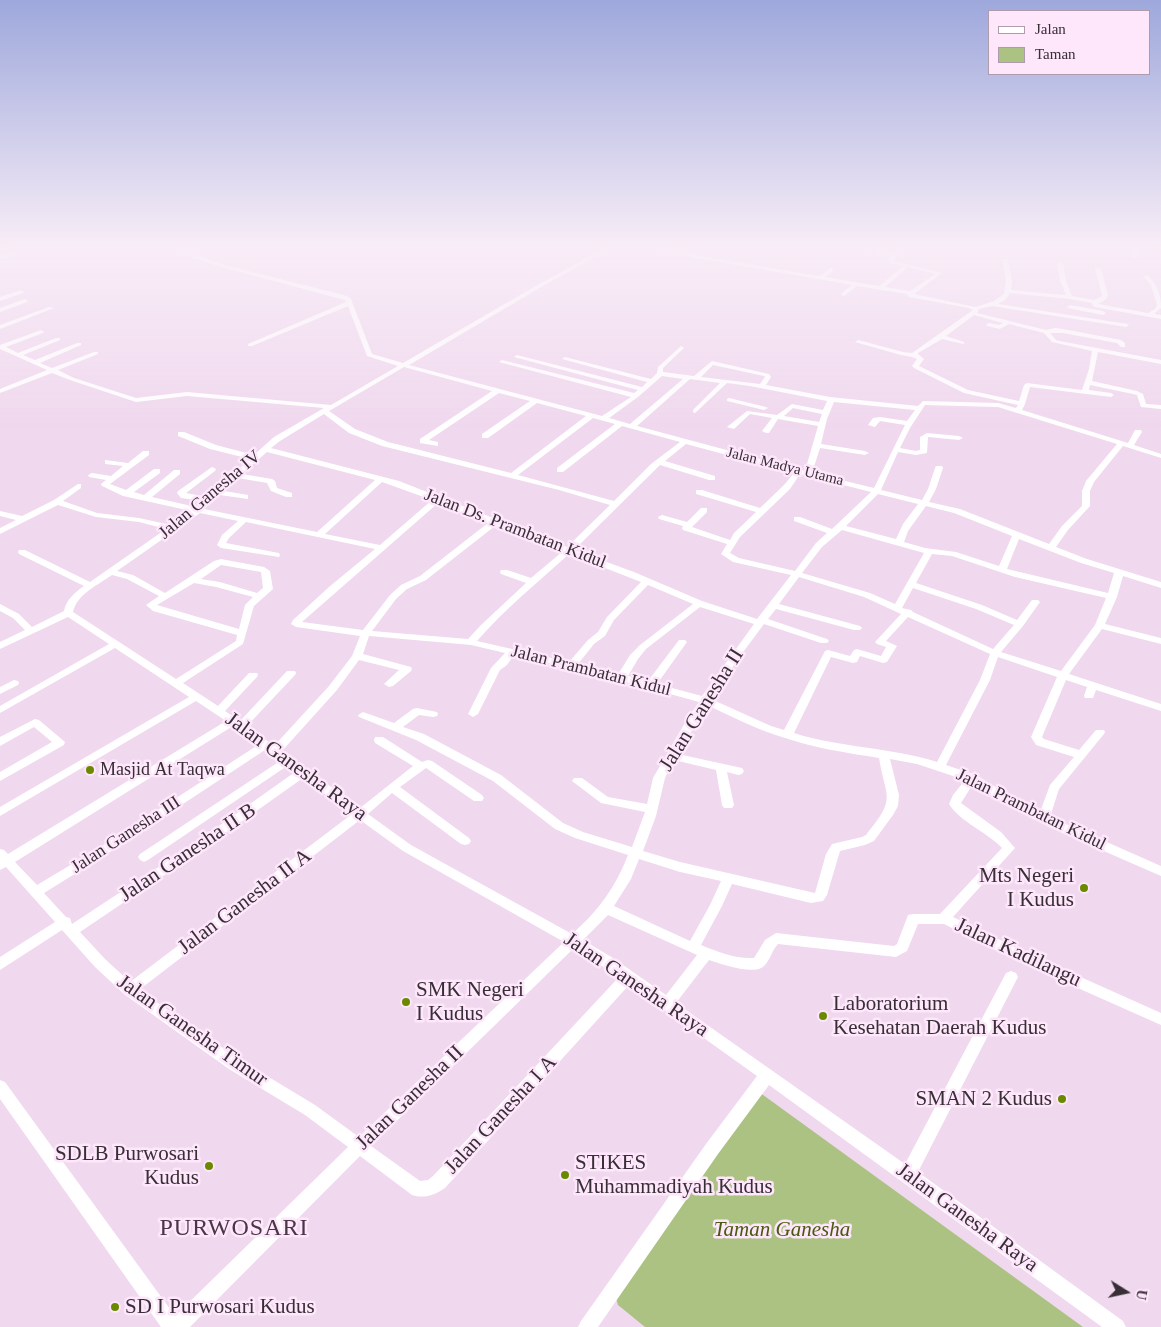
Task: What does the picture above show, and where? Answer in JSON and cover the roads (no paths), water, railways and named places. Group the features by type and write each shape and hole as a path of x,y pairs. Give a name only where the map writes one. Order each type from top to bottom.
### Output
{"street":[{"path":"250,345 341,307"},
{"name":"Jalan Madya Utama","path":"351,307 369,356 803,473 925,502 970,515 1119,573 1161,585"},
{"name":"Jalan Ganesha IV","path":"68,612 73,599 90,585 198,510 276,440 505,307"},
{"path":"957,307 1046,332 1063,331 1119,342 1123,346"},
{"path":"914,355 974,311 988,307"},
{"path":"1007,307 1126,325"},
{"path":"1070,307 1161,323"},
{"path":"1100,307 1161,317"},
{"path":"1150,316 1151,313 1160,307"},
{"path":"0,327 51,308"},
{"path":"989,325 1000,327 1008,322"},
{"path":"0,347 41,332"},
{"path":"1046,332 1056,342 1095,351 1161,362"},
{"path":"941,337 962,343"},
{"path":"17,355 58,339"},
{"path":"858,342 903,354 914,355 921,359 915,366 946,384 1161,456"},
{"path":"34,363 79,344"},
{"path":"0,347 94,387 139,400 187,394 333,407"},
{"path":"660,374 660,368 682,348"},
{"path":"1085,392 1089,383 1095,351"},
{"path":"0,391 96,353"},
{"path":"517,357 643,389"},
{"path":"565,359 652,381"},
{"path":"502,362 636,396"},
{"path":"631,427 712,363 767,375 768,377 762,386"},
{"path":"603,419 636,396 660,374 762,386 830,399 919,408 924,403 933,402 1020,408"},
{"path":"695,411 725,382"},
{"path":"1089,383 1135,392 1141,396 1143,406 1160,407"},
{"path":"1020,408 1027,384 1111,396"},
{"path":"435,444 423,441 497,391"},
{"path":"830,399 831,402 815,445 812,463 731,543 725,554 736,560 797,574 867,595 898,607 995,653 1063,675 1091,690 1161,708"},
{"path":"729,400 822,425"},
{"path":"485,436 535,401"},
{"path":"766,431 780,415 792,406 826,413"},
{"name":"Jalan Ganesha II","path":"177,1327 359,1146 574,941 606,908 625,878 635,854 652,810 659,778 704,700 760,622 819,545 876,491 909,422 919,408"},
{"path":"324,411 352,430 385,444 514,474 616,504"},
{"path":"731,427 749,412 780,415"},
{"path":"514,474 591,416"},
{"path":"872,425 876,420 880,419 909,422"},
{"path":"560,470 620,424"},
{"path":"1051,548 1065,528 1086,506 1086,491 1090,481 1138,432"},
{"path":"181,434 213,447 256,458"},
{"path":"896,449 920,453 924,451 924,437 927,435 959,438"},
{"path":"471,642 532,582 568,552 624,495 685,441"},
{"path":"815,445 865,452"},
{"name":"Jalan Ds. Prambatan Kidul","path":"266,449 381,479 438,499 493,523 700,603 824,641"},
{"path":"146,453 105,484 126,494 155,501 381,548"},
{"path":"108,462 129,465"},
{"path":"660,462 712,478"},
{"path":"900,543 904,532 932,491 939,468"},
{"path":"210,500 184,496 182,493 212,469"},
{"path":"126,494 157,472"},
{"path":"147,498 177,472"},
{"path":"92,475 111,478"},
{"path":"237,476 269,481 274,489 289,495"},
{"path":"320,534 381,479"},
{"path":"0,531 57,502 78,486"},
{"path":"218,492 245,497"},
{"path":"699,492 762,511"},
{"name":"Jalan Prambatan Kidul","path":"438,499 323,596 296,623 308,627 471,642 512,651 622,677 704,700 787,735 842,748 918,760 972,778 1043,819 1161,871"},
{"path":"57,502 96,516 139,520 173,528"},
{"path":"704,510 686,528 731,543"},
{"path":"0,513 22,519"},
{"path":"662,517 689,525"},
{"path":"797,519 929,551 962,556 1002,570 1066,588 1112,596"},
{"path":"244,520 225,537 221,544 276,556"},
{"name":"Jalan Ganesha III","path":"36,892 270,749 321,703 357,656 366,633 393,597 404,587 423,578 493,523"},
{"path":"1002,570 1017,534"},
{"path":"898,607 929,551"},
{"path":"22,552 90,585"},
{"path":"176,683 240,642 252,602 268,589 267,573 264,570 228,562 217,563 193,580 152,603 151,606 241,634"},
{"path":"111,572 130,578 164,596"},
{"path":"504,572 532,582"},
{"path":"1081,755 1040,742 1036,737 1063,675 1100,626 1119,573"},
{"path":"193,580 217,584 259,596"},
{"path":"572,665 591,642 602,634 610,618 627,604 647,581"},
{"path":"910,584 979,607 1020,624"},
{"path":"940,767 984,680 995,653 1020,624 1035,602"},
{"path":"622,677 642,648 656,636 678,622 700,603"},
{"path":"773,606 856,628"},
{"path":"0,607 16,616 30,630"},
{"path":"0,646 68,612"},
{"name":"Jalan Ganesha Raya","path":"68,612 219,711 407,848 574,941 628,977 908,1175 1117,1327"},
{"path":"787,735 828,653 853,660 857,652 882,660 892,646 880,642 908,612"},
{"path":"1100,626 1161,641"},
{"path":"651,685 682,642"},
{"path":"0,710 116,644"},
{"path":"473,714 496,668 512,651"},
{"path":"357,656 407,668 389,684"},
{"path":"2,859 237,724 291,674"},
{"path":"219,711 253,675"},
{"path":"0,691 14,683"},
{"path":"0,812 196,696"},
{"path":"396,727 417,711 433,714"},
{"path":"363,715 420,737 497,778 559,826 579,835 635,854 728,879 811,898 820,897 832,854 836,847 865,841 870,838 892,806 893,797 884,754"},
{"path":"0,742 35,722 60,742 2,774"},
{"path":"1043,819 1054,788 1100,732"},
{"path":"379,740 421,766 428,764 478,798"},
{"path":"671,756 738,772"},
{"path":"144,857 287,761"},
{"name":"Jalan Ganesha II A","path":"129,990 421,766"},
{"path":"721,768 728,805"},
{"name":"Jalan Ganesha II B","path":"0,964 68,927 196,848 302,773"},
{"name":"Jalan Kadilangu","path":"972,778 956,804 959,809 997,835 1009,848 945,916 946,919 1022,957 1161,1019"},
{"path":"578,781 602,799 652,810"},
{"path":"393,788 465,841"},
{"name":"Jalan Ganesha Timur","path":"2,859 36,892 104,967 129,990 234,1064 310,1110 359,1146"},
{"path":"666,1005 700,951 728,879"},
{"path":"606,908 700,951 727,961 754,965 761,960 768,945 776,938 896,952 902,947 913,919 946,919"},
{"name":"Jalan Ganesha I A","path":"359,1146 418,1189 431,1188 628,977"},
{"path":"908,1175 1011,977"},
{"path":"588,1327 712,1149 767,1075"},
{"path":"0,1087 172,1327"}],"place":[{"name":"Masjid At Taqwa","path":"90,770"},
{"name":"Mts Negeri I Kudus","path":"1084,888"},
{"name":"SMK Negeri I Kudus","path":"406,1002"},
{"name":"Laboratorium Kesehatan Daerah Kudus","path":"823,1016"},
{"name":"SMAN 2 Kudus","path":"1062,1099"},
{"name":"SDLB Purwosari Kudus","path":"209,1166"},
{"name":"STIKES Muhammadiyah Kudus","path":"565,1175"},
{"name":"SD I Purwosari Kudus","path":"115,1307"}],"district":[{"name":"PURWOSARI","path":"234,1229"}],"park label":[{"name":"Taman Ganesha","path":"782,1230"}]}
